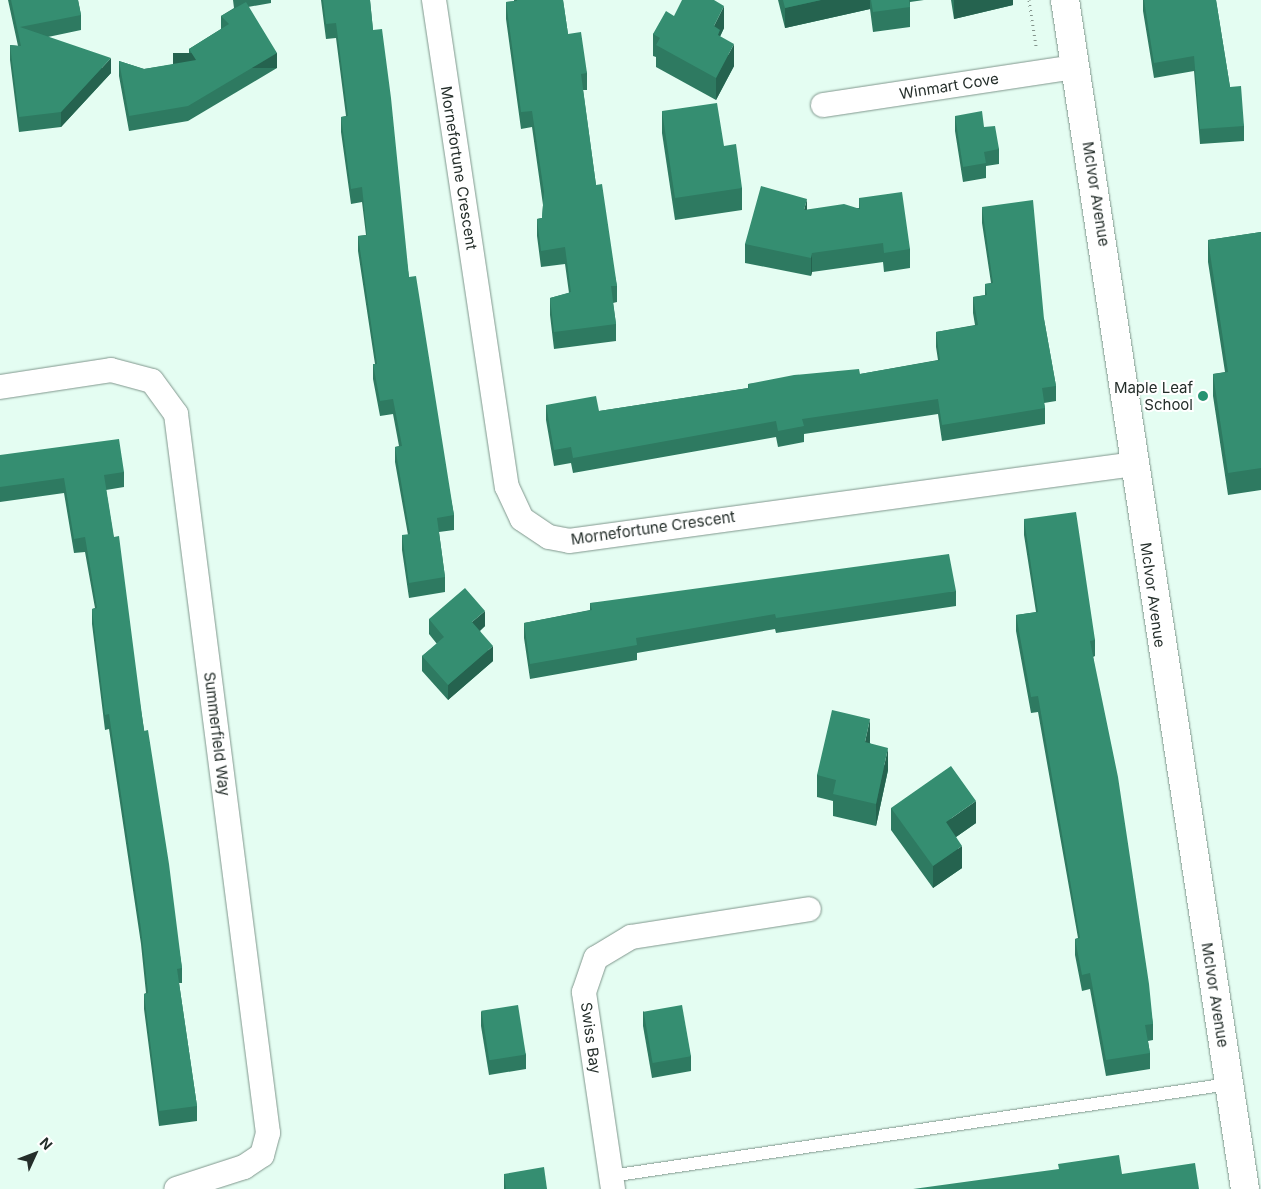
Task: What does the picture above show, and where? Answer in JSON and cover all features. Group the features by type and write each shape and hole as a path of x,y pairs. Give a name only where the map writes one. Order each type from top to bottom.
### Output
{"street":[{"name":"Mornefortune Crescent","path":"434,0 507,487 522,519 549,537 569,541 1134,464"},
{"name":"McIvor Avenue","path":"1065,0 1244,1189"},
{"name":"Winmart Cove","path":"823,105 1075,67"},
{"name":"Summerfield Way","path":"0,387 111,370 152,381 176,414 268,1133 262,1155 244,1167 176,1189"},
{"name":"Swiss Bay","path":"612,1182 584,992 596,958 631,937 808,909"}],"lane":[{"path":"612,1182 1229,1084"}],"path":[{"path":"1029,0 1040,72"}],"building":[{"path":"11,0 78,0 81,15 20,27 111,58 61,112 19,117 10,45 21,46"},
{"path":"323,0 370,0 373,30 382,29 409,277 416,276 454,515 437,518 445,577 409,583 402,535 410,534 395,447 402,446 393,399 380,401 373,364 377,364 358,236 367,235 362,187 351,189 341,117 348,116 336,23 326,24"},
{"path":"517,0 563,0 568,34 581,32 587,73 581,74 596,185 602,184 617,286 611,286 616,324 554,332 550,298 571,292 565,247 541,251 537,219 542,218 544,192 532,111 521,112 506,2"},
{"path":"682,0 714,0 724,6 714,26 720,30 718,35 734,44 716,78 656,45 660,38 653,34 666,11 674,16"},
{"path":"783,0 821,0 785,8"},
{"path":"871,0 909,0 910,7 873,12"},
{"path":"1144,0 1216,0 1230,87 1241,86 1244,126 1200,129 1194,56 1154,63"},
{"path":"246,2 277,53 188,106 129,116 119,61 144,69 196,60 189,49 229,24 221,16"},
{"path":"717,103 724,146 736,144 742,188 675,198 662,111"},
{"path":"982,111 984,127 995,126 999,149 984,152 986,163 963,167 955,116"},
{"path":"761,186 807,199 804,210 844,204 860,209 859,198 902,192 910,249 884,253 883,243 812,253 811,258 745,244"},
{"path":"1033,200 1044,319 1056,386 1042,388 1045,408 942,425 938,399 802,419 804,426 778,431 776,421 573,458 571,447 554,450 546,405 596,396 599,411 749,388 748,384 794,375 859,369 860,374 940,360 936,332 978,325 973,297 987,295 985,284 993,283 982,207"},
{"path":"1261,232 1261,468 1228,473 1213,374 1228,372 1208,240"},
{"path":"119,439 124,472 104,475 114,537 119,536 144,731 148,730 169,864 182,968 177,969 197,1106 159,1111 144,994 148,993 141,929 109,714 105,715 92,609 97,608 85,537 74,539 64,478 0,487 0,455"},
{"path":"1076,512 1095,640 1090,641 1118,777 1149,984 1153,1024 1145,1025 1150,1053 1106,1060 1090,973 1082,975 1075,939 1080,938 1038,696 1031,697 1016,615 1038,612 1024,519"},
{"path":"949,554 956,591 776,618 775,614 636,638 637,645 530,664 524,623 592,610 590,603"},
{"path":"465,588 485,611 472,622 493,646 448,685 422,656 444,637 429,619"},
{"path":"832,710 870,719 865,742 888,748 876,804 833,794 836,780 817,775"},
{"path":"951,766 976,801 946,822 962,846 933,866 891,808"},
{"path":"518,1005 526,1054 489,1060 481,1011"},
{"path":"682,1005 691,1056 653,1063 644,1012"},
{"path":"1119,1155 1122,1174 1195,1163 1199,1189 913,1189 1059,1169 1058,1164"},
{"path":"544,1167 547,1189 506,1189 504,1174"}],"place":[{"name":"Maple Leaf School","path":"1203,396"}]}
